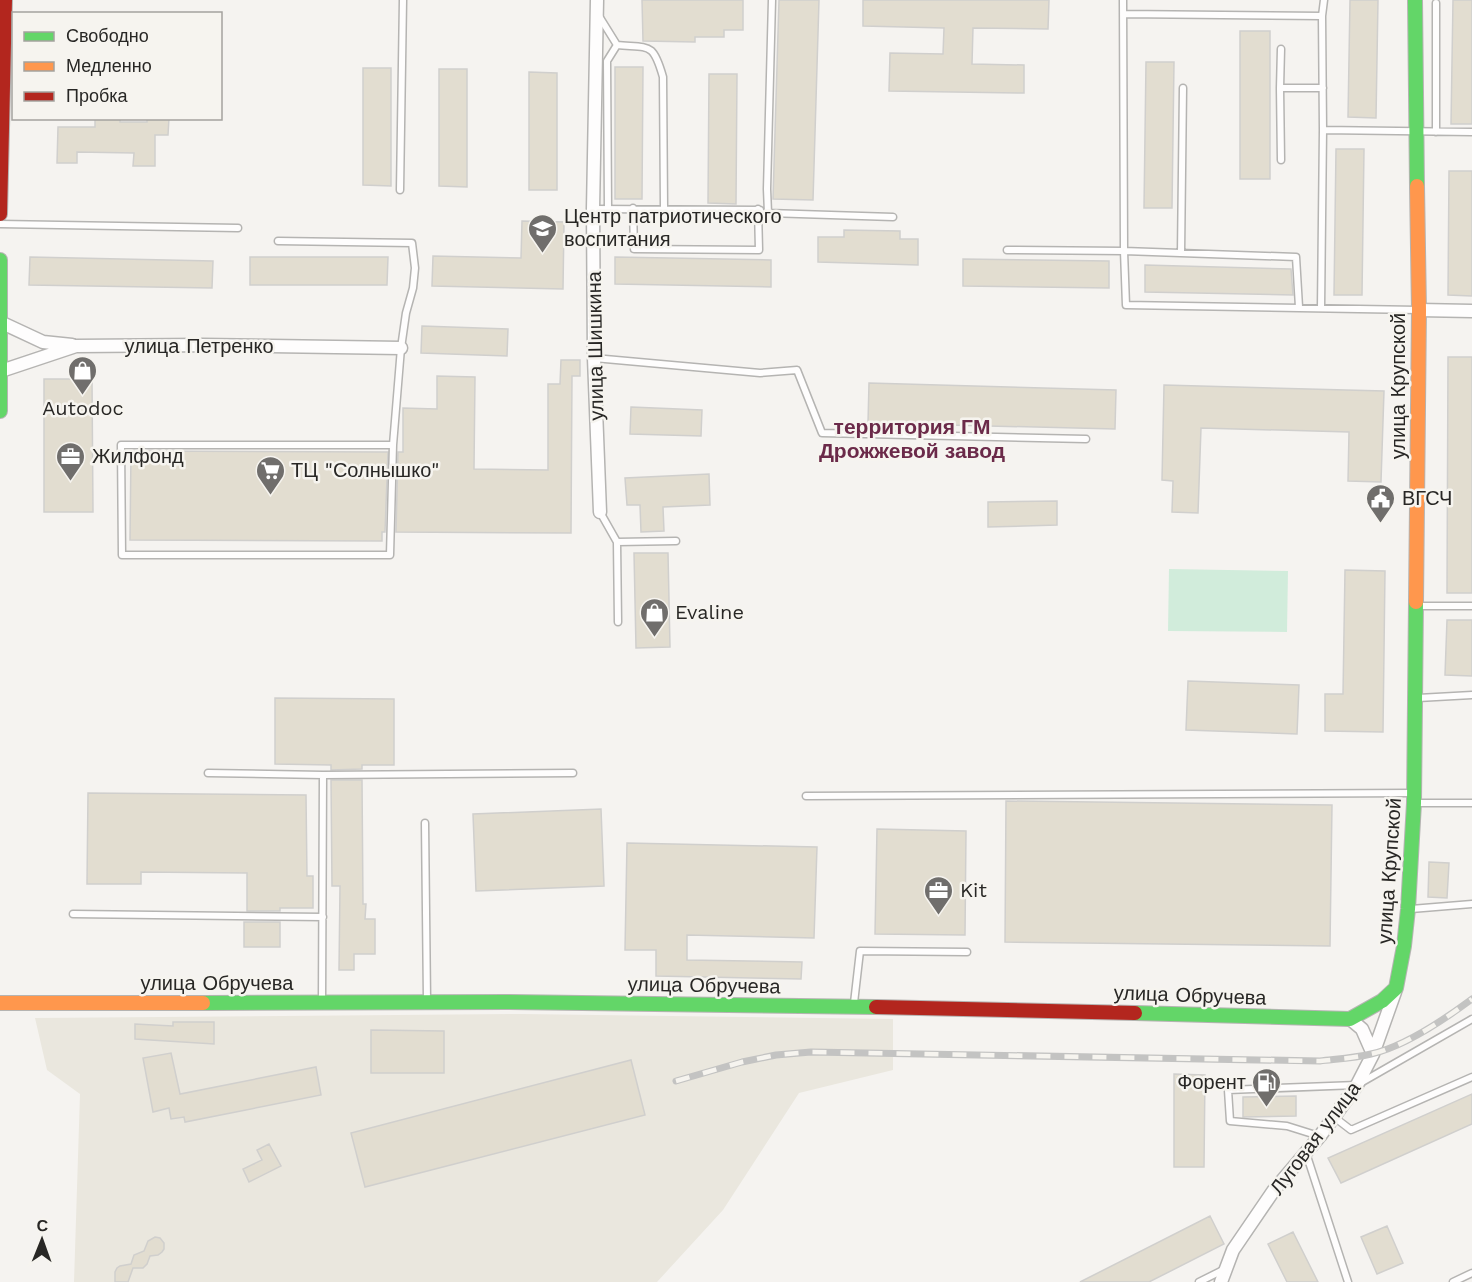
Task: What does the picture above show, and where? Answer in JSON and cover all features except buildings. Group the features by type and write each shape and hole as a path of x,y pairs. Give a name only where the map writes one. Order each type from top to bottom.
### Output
{"main road":[{"path":"0,214 5,0"},
{"name":"улица Крупской","path":"1396,988 1408,909 1414,798 1419,310 1415,0"},
{"path":"0,260 0,411"},
{"path":"1350,1019 1382,1001 1396,988"},
{"name":"улица Обручева","path":"0,1003 427,1002 854,1006 1350,1019"}],"street":[{"name":"улица Шишкина","path":"597,6 593,208 594,358 600,512"},
{"path":"1419,310 1472,311"},
{"path":"0,322 43,342 76,346"},
{"name":"улица Петренко","path":"1,371 76,346 401,348"},
{"name":"Луговая улица","path":"1221,1282 1233,1250 1274,1190 1320,1136 1357,1085 1373,1054 1396,988"},
{"path":"1350,1019 1362,1029 1373,1054"}],"lane":[{"path":"400,190 403,0"},
{"path":"768,213 772,0"},
{"path":"1123,0 1126,305 1419,310"},
{"path":"1321,308 1322,16 1324,0"},
{"path":"1436,3 1436,132"},
{"path":"597,6 617,45"},
{"path":"1124,14 1322,16"},
{"path":"617,45 648,48 655,53 663,77 664,208"},
{"path":"608,209 607,62 617,45"},
{"path":"1281,50 1281,160"},
{"path":"1181,253 1183,88"},
{"path":"1280,88 1323,88"},
{"path":"1323,130 1472,132"},
{"path":"593,208 758,209 768,213 893,217"},
{"path":"633,208 634,249 748,250 759,250 758,209"},
{"path":"0,224 238,228"},
{"path":"278,241 412,243 415,268 401,348 393,445 390,555 122,555 121,445 393,445"},
{"path":"1006,249 1296,257 1299,307"},
{"path":"594,358 760,373 797,370 822,433 1086,439"},
{"path":"600,512 617,542 618,622"},
{"path":"617,542 676,541"},
{"path":"1416,606 1472,606"},
{"path":"1415,698 1472,695"},
{"path":"208,773 323,775 573,773"},
{"path":"322,1002 323,775"},
{"path":"806,796 1414,798 1472,803"},
{"path":"425,823 427,1002"},
{"path":"1408,909 1472,904"},
{"path":"73,914 323,918"},
{"path":"854,1006 860,951 967,952"},
{"path":"1320,1136 1287,1126 1230,1121 1228,1090 1357,1085 1472,1019"},
{"path":"1334,1116 1351,1130 1472,1077"},
{"path":"1305,1153 1348,1282"},
{"path":"1199,1282 1226,1268"},
{"path":"1453,1282 1472,1273"}],"shaded area":[{"path":"523,1014 893,1019 893,1070 799,1093 723,1210 657,1282 74,1282 80,1094 47,1070 35,1018"}],"green space":[{"path":"1169,569 1288,571 1287,632 1168,631"}],"railway":[{"path":"676,1081 742,1062 776,1055 811,1052 1320,1061 1365,1055 1397,1045 1437,1023 1472,999"}],"traffic: fast":[{"path":"1415,0 1417,186"},
{"path":"0,260 0,411"},
{"path":"1135,1013 1350,1019 1382,1001 1396,988 1408,909 1414,803 1416,602"},
{"path":"203,1003 509,1002 876,1007"}],"traffic: slow":[{"path":"1416,602 1419,310 1417,186"},
{"path":"0,1003 203,1003"}],"traffic: jam":[{"path":"0,214 5,0"},
{"path":"876,1007 1135,1013"}],"place":[{"name":"Центр патриотического воспитания","path":"543,254"},
{"name":"Autodoc","path":"83,396"},
{"name":"Жилфонд","path":"71,482"},
{"name":"ТЦ \"Солнышко\"","path":"270,496"},
{"name":"ВГСЧ","path":"1381,524"},
{"name":"Evaline","path":"654,638"},
{"name":"Kit","path":"939,916"},
{"name":"Форент","path":"1267,1108"}],"district":[{"name":"территория ГМ Дрожжевой завод","path":"912,438"}]}
